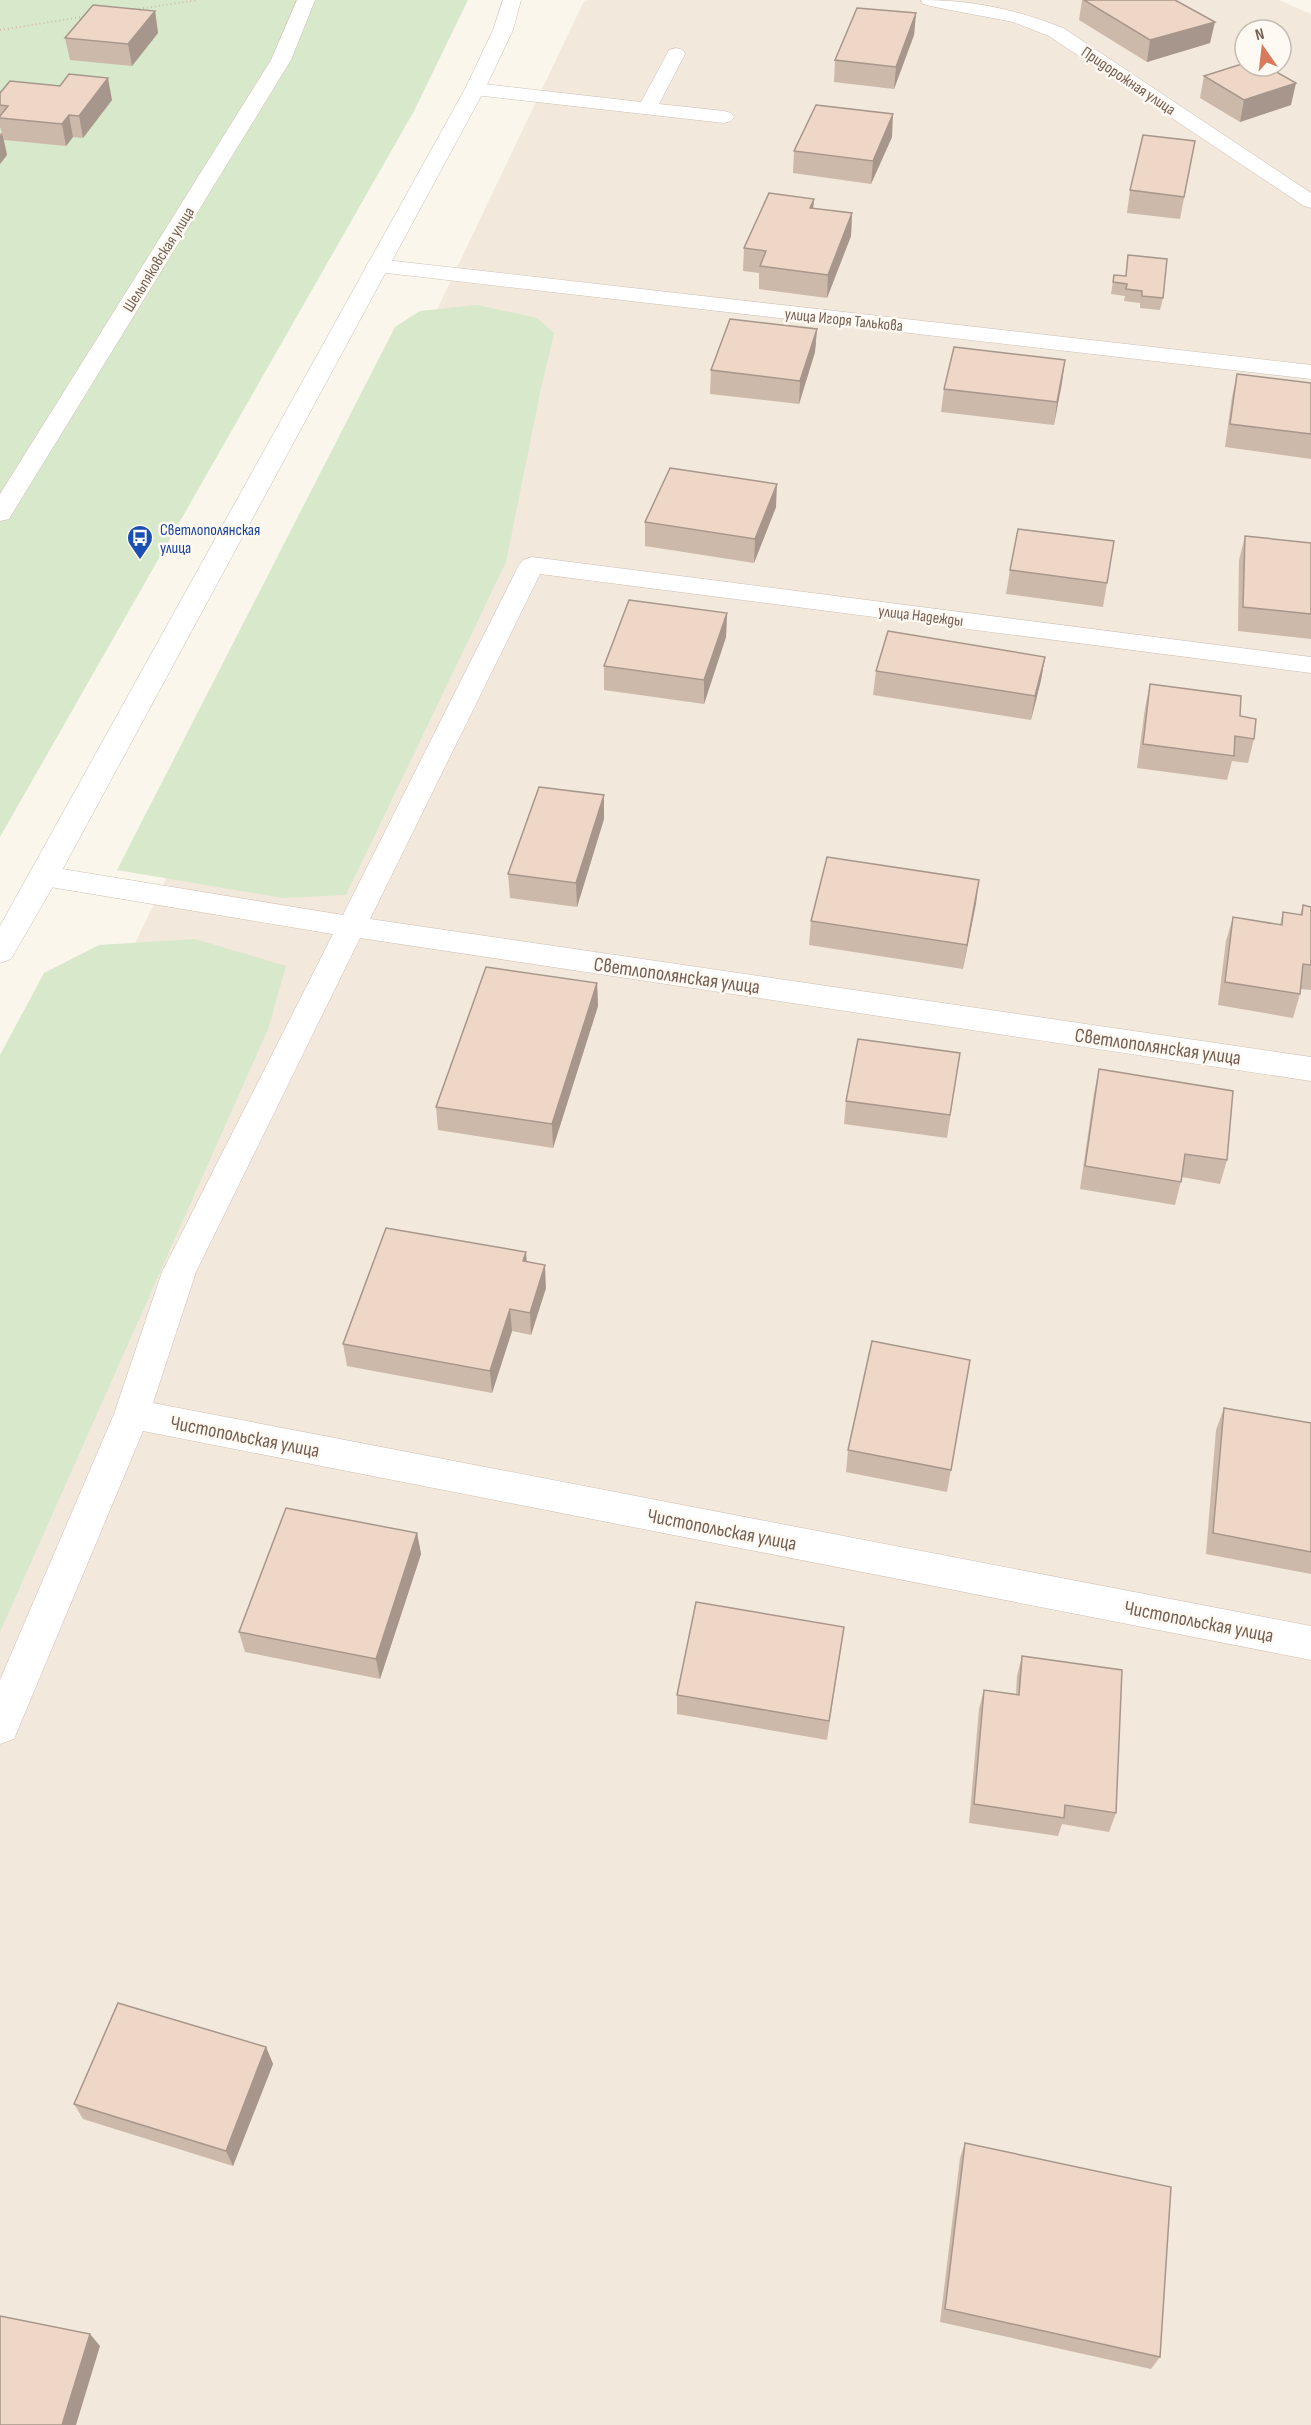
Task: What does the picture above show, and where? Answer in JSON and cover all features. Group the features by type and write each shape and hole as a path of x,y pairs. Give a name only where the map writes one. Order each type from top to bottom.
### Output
{"street":[{"name":"Шельпяковская улица","path":"0,514 281,60 306,0"},
{"path":"0,952 44,876 475,89 503,30 512,0"},
{"name":"Придорожная улица","path":"930,0 1018,17 1056,32 1311,201"},
{"name":"улица Игоря Талькова","path":"377,266 1311,372"},
{"name":"улица Надежды","path":"353,927 532,565 1311,665"},
{"name":"Светлополянская улица","path":"44,876 353,927 1311,1069"},
{"path":"0,1726 132,1414 179,1272 353,927"},
{"name":"Чистопольская улица","path":"132,1414 1311,1643"}],"lane":[{"path":"647,108 676,54"},
{"path":"475,89 724,117"}],"path":[{"path":"130,10 198,0"},
{"path":"0,30 96,15"}],"shaded area":[{"path":"1279,0 1311,14 1311,2425 0,2425 0,1227 584,1"}],"green space":[{"path":"0,0 468,0 414,111 0,837"},
{"path":"477,305 537,318 554,333 506,562 346,895 283,898 117,870 395,327 420,311"},
{"path":"195,939 286,966 268,1029 0,1632 0,1055 44,973 99,945"}],"building":[{"path":"1084,0 1175,0 1215,22 1150,40"},
{"path":"93,5 155,11 128,44 65,38"},
{"path":"857,8 916,13 896,67 835,60"},
{"path":"1233,67 1233,78 1287,78 1296,83 1244,100 1204,76"},
{"path":"69,74 108,78 79,116 69,115 62,124 0,118 8,106 0,105 0,93 10,81 60,86"},
{"path":"816,105 893,114 873,161 794,151"},
{"path":"1143,135 1195,141 1184,197 1130,190"},
{"path":"769,193 814,199 810,208 852,213 828,275 760,266 766,251 744,248"},
{"path":"1128,255 1167,259 1163,298 1142,296 1142,291 1126,289 1127,284 1113,282 1114,275 1126,276"},
{"path":"730,319 817,329 800,381 711,370"},
{"path":"954,347 1065,360 1057,402 944,389"},
{"path":"1237,374 1311,383 1311,434 1230,424"},
{"path":"670,468 777,484 755,539 645,522"},
{"path":"1018,529 1114,541 1107,583 1010,570"},
{"path":"1245,536 1311,543 1311,614 1243,607"},
{"path":"629,600 727,613 704,680 604,666"},
{"path":"888,631 1045,657 1035,696 876,671"},
{"path":"1150,684 1241,696 1240,716 1256,719 1254,739 1235,736 1234,756 1143,744"},
{"path":"539,787 604,795 576,883 508,874"},
{"path":"827,857 979,880 967,945 811,921"},
{"path":"1303,905 1311,907 1311,965 1303,964 1300,994 1225,982 1233,917 1282,925 1283,912 1302,915"},
{"path":"486,967 597,983 552,1124 436,1107"},
{"path":"858,1039 960,1053 950,1115 846,1101"},
{"path":"1099,1069 1233,1091 1227,1160 1185,1154 1181,1182 1085,1166"},
{"path":"386,1228 526,1252 523,1261 545,1265 530,1313 510,1309 490,1371 343,1344"},
{"path":"872,1341 970,1360 951,1470 848,1450"},
{"path":"1224,1408 1311,1423 1311,1552 1213,1533"},
{"path":"286,1508 417,1533 376,1659 239,1632"},
{"path":"696,1602 844,1627 829,1721 677,1695"},
{"path":"1022,1656 1122,1670 1116,1813 1065,1805 1064,1818 974,1804 984,1690 1019,1695"},
{"path":"118,2003 266,2047 226,2151 74,2104"},
{"path":"965,2143 1171,2187 1160,2357 945,2309"},
{"path":"0,2316 90,2334 62,2425 0,2425"}],"place":[{"name":"Светлополянская улица","path":"140,561"}]}
